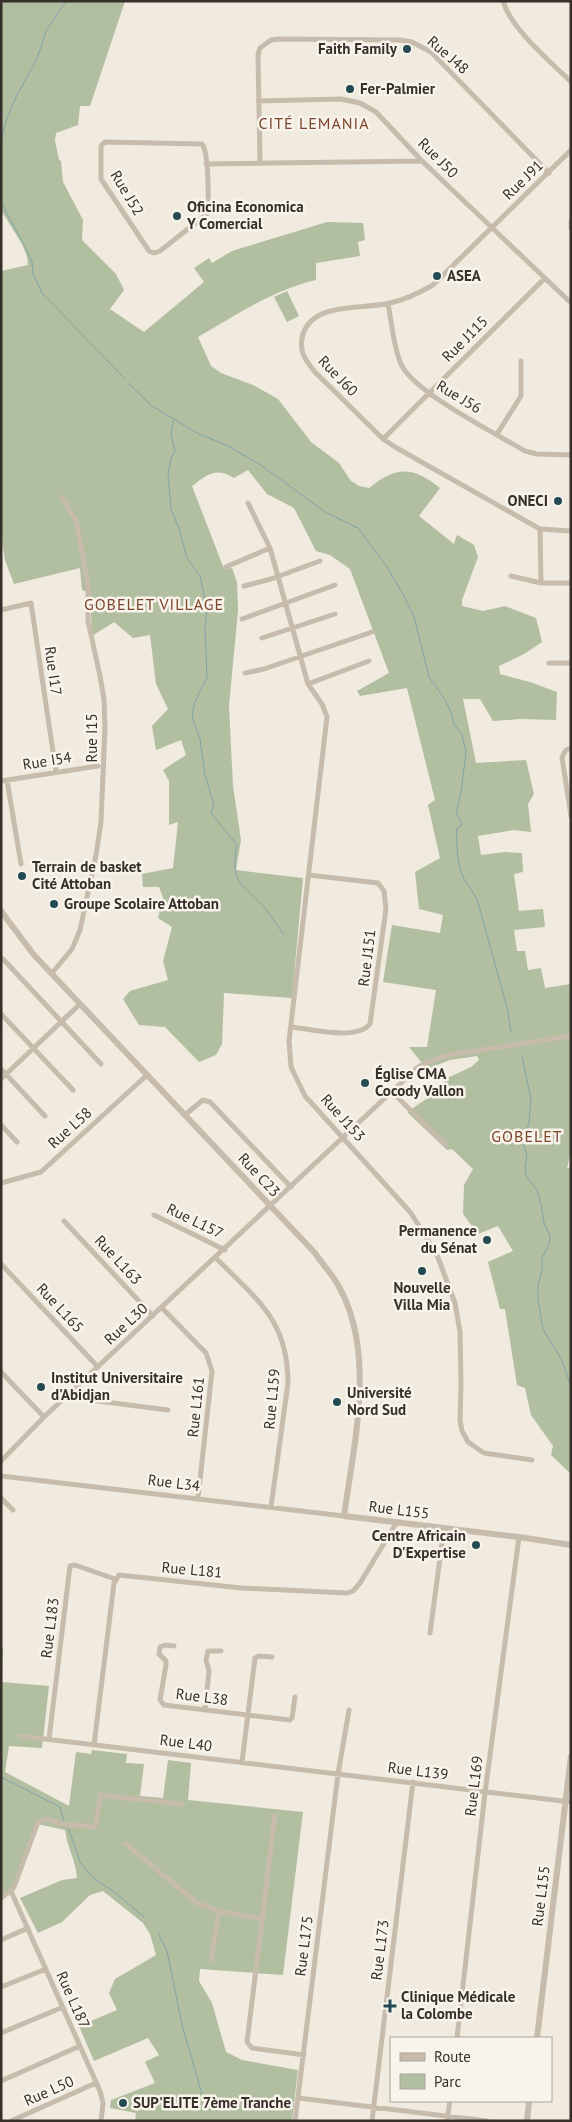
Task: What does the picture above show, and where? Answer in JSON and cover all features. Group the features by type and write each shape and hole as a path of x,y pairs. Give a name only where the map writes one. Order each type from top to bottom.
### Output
{"street":[{"path":"504,1 514,23 571,82"},
{"name":"Rue J48","path":"258,101 258,55 260,48 278,39 400,40 421,45 431,52 549,173"},
{"name":"Rue J50","path":"258,101 341,99 360,103 376,112 422,161 571,303"},
{"path":"258,101 260,162"},
{"name":"Rue J52","path":"105,142 200,143 205,147 206,164 207,214 154,253 149,250 100,177 101,146 105,142"},
{"name":"Rue J91","path":"492,227 571,150"},
{"path":"206,164 422,161"},
{"path":"571,221 571,228"},
{"name":"Rue J60","path":"492,227 433,286 388,304 333,311 314,317 304,331 301,348 305,360 310,366 383,439 439,473 540,529 571,531"},
{"name":"Rue J115","path":"383,439 545,278"},
{"name":"Rue J56","path":"388,304 400,362 411,378 428,394 531,452 571,455"},
{"path":"497,434 521,396 521,360"},
{"name":"Rue I15","path":"52,973 72,949 80,930 101,822 105,728 102,684 88,621 88,586 83,556 76,521 62,498"},
{"path":"248,503 270,548 308,684 369,661"},
{"path":"540,529 541,583"},
{"path":"226,567 270,548"},
{"path":"244,586 278,577 320,561"},
{"path":"511,576 541,583 571,583"},
{"path":"242,619 336,585"},
{"name":"Rue I17","path":"1,610 31,603 56,772"},
{"path":"262,638 335,614"},
{"path":"245,673 264,669 372,632"},
{"path":"549,663 571,663"},
{"name":"Rue J153","path":"308,684 322,704 328,717 291,1027 291,1067 305,1096 411,1212 437,1255 447,1277 455,1303 460,1332 460,1420 462,1431 468,1442 484,1452 532,1460"},
{"path":"568,749 562,757 571,816"},
{"name":"Rue I54","path":"4,780 98,766"},
{"path":"4,780 12,808 21,864"},
{"name":"Rue J151","path":"291,1027 355,1033 366,1029 370,1024 386,909 384,892 378,883 309,875"},
{"name":"Rue C23","path":"1,911 34,954 186,1114 314,1253 336,1280 353,1323 360,1365 360,1387 344,1516"},
{"path":"3,959 101,1064"},
{"path":"1,1079 80,1004"},
{"path":"1,1014 73,1090"},
{"name":"Rue L30","path":"1,1461 44,1417 225,1250 417,1068 438,1057 571,1036"},
{"path":"1,1070 45,1116"},
{"name":"Rue L58","path":"1,1183 41,1172 147,1075"},
{"path":"391,1091 446,1144"},
{"path":"186,1114 203,1100 210,1102 291,1187"},
{"path":"1,1125 17,1142"},
{"name":"Rue L157","path":"154,1215 225,1250"},
{"name":"Rue L163","path":"64,1221 153,1316"},
{"name":"Rue L159","path":"216,1258 267,1311 281,1335 285,1348 288,1383 271,1507"},
{"name":"Rue L165","path":"2,1267 98,1367"},
{"name":"Rue L161","path":"162,1308 206,1353 212,1371 198,1498"},
{"path":"1,1372 44,1417"},
{"path":"66,1397 168,1410"},
{"name":"Rue L34","path":"1,1476 344,1516"},
{"path":"1,1498 13,1510"},
{"name":"Rue L155","path":"344,1516 571,1545"},
{"name":"Rue L181","path":"115,1578 125,1575 242,1588 347,1593 353,1591 360,1583 397,1522"},
{"path":"430,1633 444,1528"},
{"name":"Rue L169","path":"457,2037 485,1793 519,1537"},
{"name":"Rue L183","path":"49,1740 70,1566 76,1565 115,1578"},
{"path":"94,1745 115,1578"},
{"name":"Rue L38","path":"174,1646 165,1645 160,1647 159,1654 166,1665 161,1703 290,1720 292,1718 295,1697"},
{"path":"205,1710 209,1671 206,1660 208,1651 221,1652"},
{"path":"242,1762 255,1658 259,1656 272,1657"},
{"name":"Rue L175","path":"295,2121 338,1774 350,1710"},
{"name":"Rue L40","path":"20,1736 321,1772"},
{"name":"Rue L155","path":"537,2037 567,1802 571,1756"},
{"name":"Rue L139","path":"321,1772 567,1802"},
{"name":"Rue L173","path":"372,2121 413,1782"},
{"path":"1,1897 11,1891 40,1820 45,1819 72,1826 78,1824 94,1827 100,1795 180,1804"},
{"path":"275,1815 247,2042 252,2048 304,2055"},
{"path":"126,1844 197,1903 219,1911 262,1919"},
{"name":"Rue L187","path":"11,1891 96,2083 103,2103 101,2121"},
{"path":"211,1960 219,1911"},
{"path":"1,1940 28,1928"},
{"path":"1,1987 46,1969"},
{"path":"1,2033 62,2007"},
{"path":"1,2081 80,2046"},
{"name":"Rue L50","path":"11,2121 96,2083"},
{"path":"298,2098 448,2118 487,2121"},
{"path":"448,2118 450,2102"},
{"path":"527,2121 529,2102"}],"green space":[{"path":"3,1 125,1 90,106 80,106 78,125 56,133 55,140 59,160 61,161 63,182 83,220 82,240 116,274 124,290 110,309 144,332 204,282 194,268 209,258 212,263 232,251 327,222 363,223 365,240 358,242 360,256 316,263 316,280 300,284 270,297 198,337 211,366 221,373 253,385 278,399 311,442 339,463 351,481 359,486 369,488 388,476 404,472 421,476 440,488 419,516 454,544 457,535 474,545 478,557 462,600 462,606 483,611 505,606 536,618 542,642 524,654 499,666 500,674 557,692 556,720 520,719 493,721 480,699 463,699 476,763 526,760 534,794 528,804 531,832 514,830 478,836 481,855 505,852 522,853 523,872 514,874 519,911 543,909 545,927 514,930 517,951 525,951 528,970 541,968 545,988 571,984 571,1152 567,1168 571,1168 571,1474 551,1455 553,1446 531,1415 525,1388 517,1385 505,1309 500,1309 488,1262 513,1251 498,1226 478,1234 463,1214 464,1185 473,1169 452,1149 447,1150 407,1112 446,1086 443,1080 471,1067 479,1060 477,1056 450,1060 427,1069 409,1047 427,1047 436,990 383,982 392,925 440,933 443,915 419,909 415,872 440,858 428,805 435,800 407,688 360,696 357,691 389,673 350,569 330,555 316,551 294,508 267,494 248,470 234,478 222,473 212,473 192,486 224,569 232,568 237,582 238,610 229,706 233,786 241,840 236,870 303,878 292,998 224,993 222,1044 216,1055 199,1062 165,1027 139,1025 123,999 130,991 168,980 163,961 172,927 158,918 163,897 159,887 143,887 142,874 173,868 178,822 169,825 169,781 163,770 186,755 181,740 156,750 152,726 168,709 156,684 150,635 133,638 114,622 92,636 90,593 82,590 80,568 14,584 5,560 1,534 1,271 28,265 27,256 22,244 1,210 1,3"},
{"path":"287,291 299,316 287,322 274,297"},
{"path":"1,1647 3,1648 2,1682 49,1686 42,1748 9,1746 5,1772 69,1806 76,1752 91,1754 92,1750 127,1754 126,1763 144,1764 140,1796 163,1798 168,1760 191,1763 188,1800 303,1812 283,1975 200,1969 199,1981 212,2003 226,2052 242,2060 298,2070 292,2121 135,2121 136,2113 110,2108 111,2100 155,2083 145,2062 159,2055 148,2038 94,2061 79,2026 117,2010 109,1993 115,1979 156,1955 150,1934 143,1923 103,1891 90,1895 62,1922 38,1933 20,1898 62,1880 77,1878 65,1830 38,1824 23,1866 7,1896 1,1901"}],"waterway":[{"path":"1,141 7,118 17,95 37,59 46,31 66,1"},
{"path":"1,202 28,253 32,262 33,274 42,293 124,378"},
{"path":"128,383 152,406 197,433 226,445 261,465 325,512 358,528 387,567 414,617 429,677 444,698 454,724 462,735 466,752 461,793 456,814 461,821 461,826 457,828 458,861 464,879 477,899 507,1007 511,1032"},
{"path":"173,421 171,434 175,451 171,458 168,474 171,509 187,558 200,576 207,608 205,629 207,677 194,704 192,717 200,739 205,775 214,805 211,813 237,845 235,867 239,881 266,909 284,935"},
{"path":"522,1056 531,1099 524,1146 527,1156 526,1176 537,1190 544,1223 550,1236 549,1244 542,1258 538,1300 543,1329 560,1357 571,1388"},
{"path":"1,1777 60,1807 64,1822"},
{"path":"68,1827 80,1862 93,1878 113,1891 144,1917"},
{"path":"158,1933 167,1951 182,2025 202,2094"}],"place":[{"name":"Faith Family","path":"407,49"},
{"name":"Fer-Palmier","path":"350,89"},
{"name":"Oficina Economica Y Comercial","path":"177,216"},
{"name":"ASEA","path":"437,276"},
{"name":"ONECI","path":"558,501"},
{"name":"Terrain de basket Cité Attoban","path":"22,876"},
{"name":"Groupe Scolaire Attoban","path":"54,904"},
{"name":"Église CMA Cocody Vallon","path":"365,1083"},
{"name":"Permanence du Sénat","path":"487,1240"},
{"name":"Nouvelle Villa Mia","path":"422,1271"},
{"name":"Institut Universitaire d'Abidjan","path":"41,1387"},
{"name":"Université Nord Sud","path":"337,1402"},
{"name":"Centre Africain D'Expertise","path":"476,1545"},
{"name":"Clinique Médicale la Colombe","path":"390,2006"},
{"name":"SUP'ELITE 7ème Tranche","path":"123,2103"}],"district":[{"name":"CITÉ LEMANIA","path":"314,123"},
{"name":"GOBELET VILLAGE","path":"154,604"},
{"name":"GOBELET","path":"527,1136"}]}
